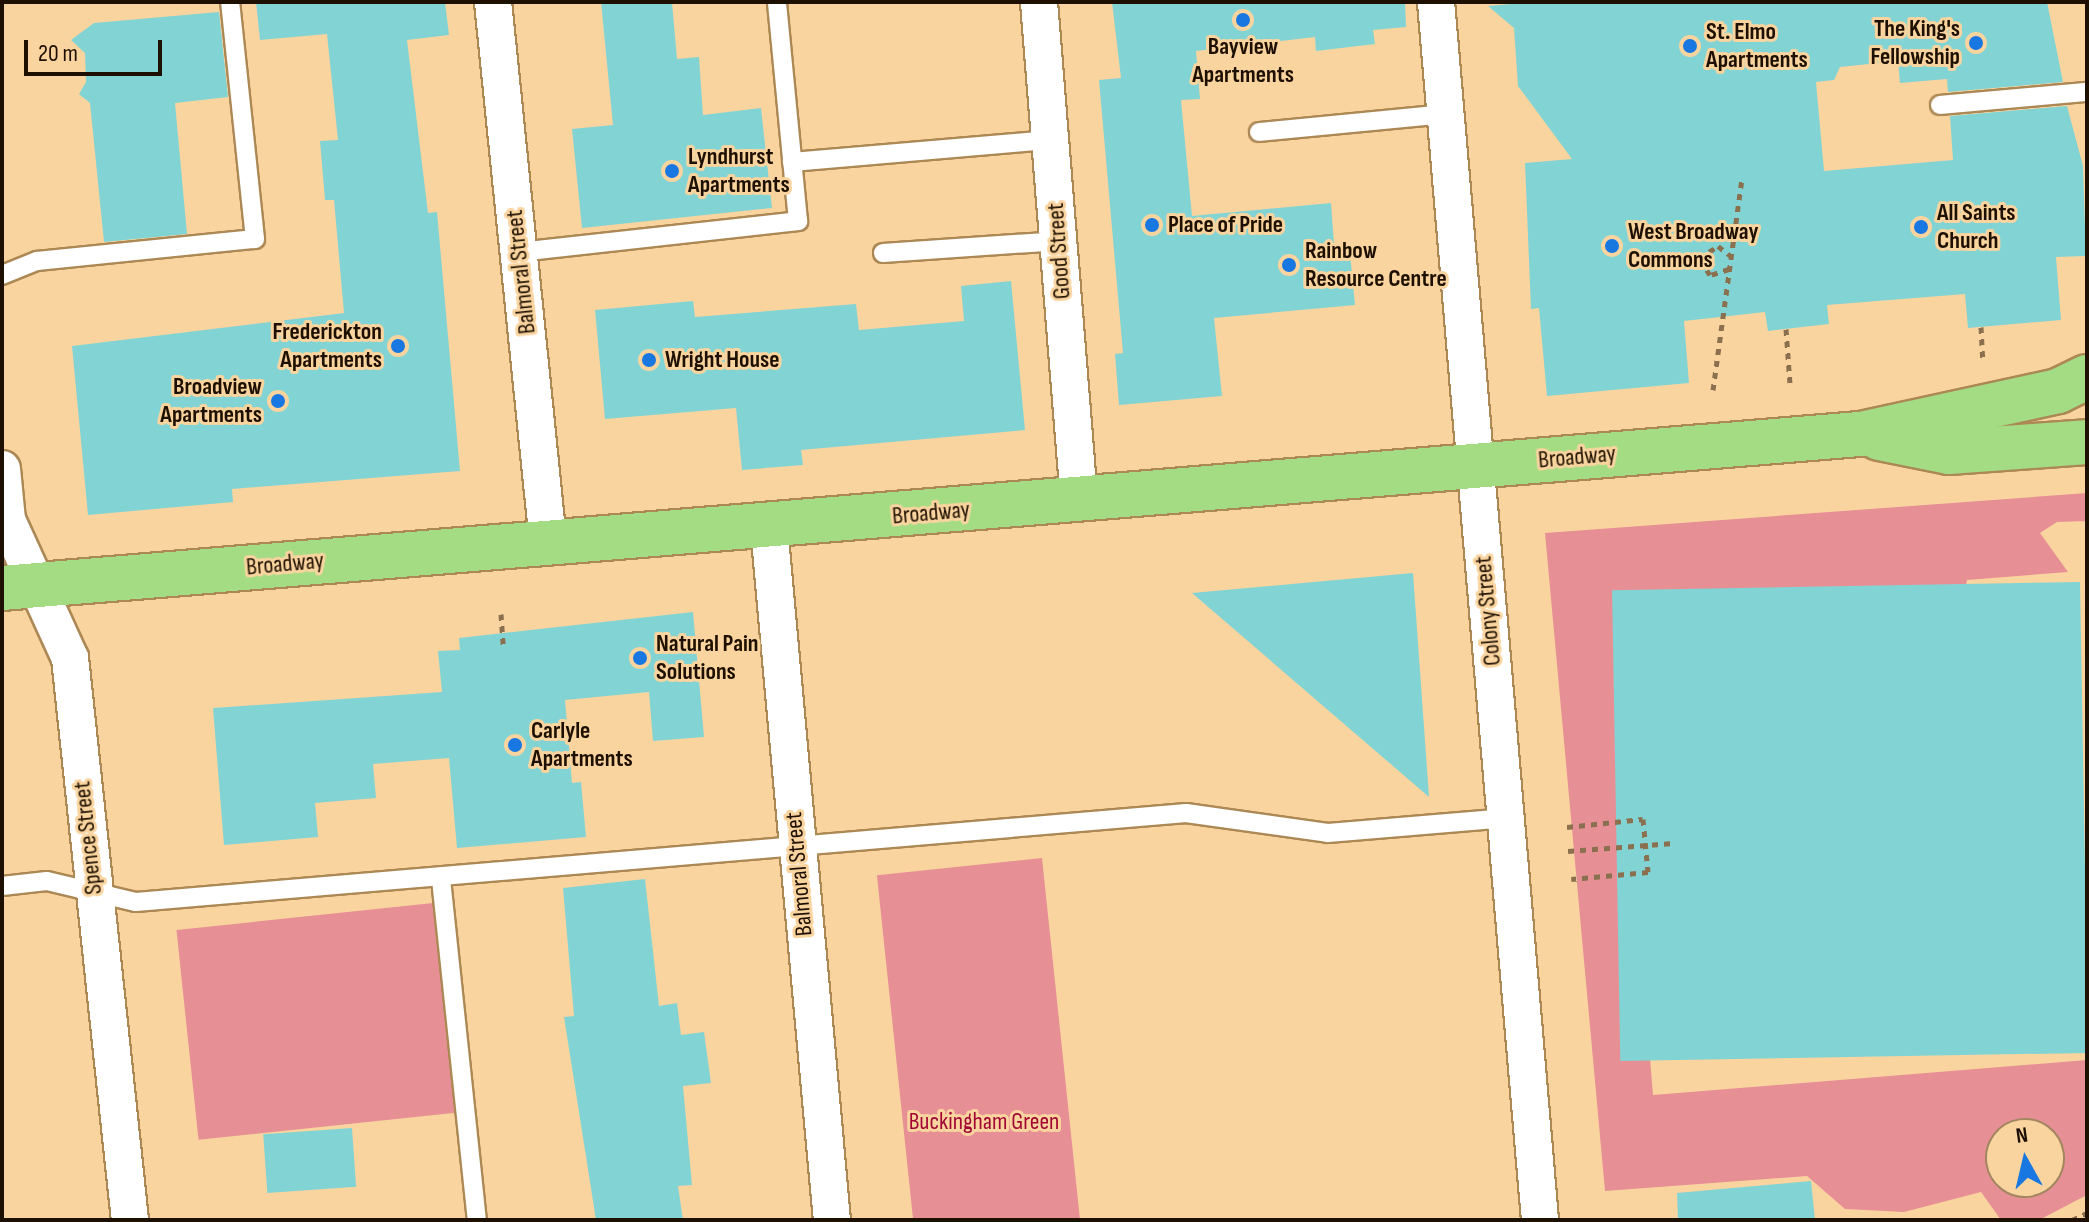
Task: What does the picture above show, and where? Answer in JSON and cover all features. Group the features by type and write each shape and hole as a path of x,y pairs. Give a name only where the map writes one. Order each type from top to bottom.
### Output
{"highway":[{"name":"Broadway","path":"19,586 769,527 1861,434 2058,391 2087,377"},
{"name":"Broadway","path":"1861,434 1949,452 2087,442"}],"street":[{"name":"Balmoral Street","path":"493,2 548,542"},
{"name":"Good Street","path":"1039,2 1079,500"},
{"name":"Colony Street","path":"1436,2 1540,1220"},
{"name":"Spence Street","path":"2,469 19,586 70,658 130,1220"},
{"name":"Balmoral Street","path":"769,527 832,1220"}],"lane":[{"path":"2,275 37,261 255,239 230,2"},
{"path":"519,252 798,221 777,2"},
{"path":"1940,105 2087,92"},
{"path":"1259,132 1447,114"},
{"path":"792,162 1050,140"},
{"path":"883,253 1057,241"},
{"path":"2,886 47,881 136,902 441,879 1186,813 1328,833 1507,818"},
{"path":"441,879 477,1220"}],"path":[{"path":"1713,390 1742,178"},
{"path":"1729,269 1710,275 1699,258 1718,246 1731,257"},
{"path":"1981,327 1984,366"},
{"path":"1786,329 1790,383"},
{"path":"501,614 503,646"},
{"path":"1567,827 1643,819 1648,872 1571,879"},
{"path":"1568,851 1674,843"},
{"path":"2072,1220 2087,1213"}],"green space":[{"path":"2087,493 2087,521 2057,522 2040,533 2068,572 1967,580 1965,591 1614,620 1653,1095 2087,1060 2087,1195 2039,1220 2001,1220 1985,1198 2065,1198 2065,1118 1985,1118 1985,1198 1981,1192 1904,1212 1845,1209 1807,1176 1605,1191 1545,533"},
{"name":"Buckingham Green","path":"1042,858 1080,1220 913,1220 877,875"},
{"path":"443,902 465,1112 199,1140 176,930"}],"building":[{"path":"256,2 445,2 449,35 407,40 428,213 437,212 460,471 232,489 233,502 88,515 72,346 344,313 334,200 325,200 320,141 338,140 327,34 260,40"},
{"name":"Lyndhurst Apartments","path":"601,2 672,2 677,59 699,57 703,115 761,108 772,208 582,228 572,129 613,125"},
{"path":"1112,2 1405,2 1406,27 1373,30 1375,44 1316,51 1315,37 1196,51 1200,99 1181,100 1192,216 1331,203 1334,244 1349,243 1355,305 1214,318 1222,396 1119,405 1115,354 1123,353 1099,80 1121,78"},
{"path":"1535,2 2047,2 2063,82 1948,92 1947,79 1900,83 1898,61 1840,67 1834,80 1816,82 1824,171 1953,160 1950,116 2067,106 2083,166 2086,256 2056,257 2061,320 1968,328 1965,294 1827,305 1829,324 1768,331 1765,312 1684,321 1689,383 1547,396 1539,308 1531,309 1525,163 1572,159 1518,86 1514,28 1488,6"},
{"path":"219,12 228,97 175,103 187,234 104,242 90,103 79,94 86,82 85,53 71,40 94,23"},
{"path":"1011,281 1025,430 801,450 803,465 742,470 736,408 605,419 595,310 693,301 695,317 856,304 859,330 964,321 961,286"},
{"path":"1413,573 1429,797 1192,593"},
{"path":"2080,582 2087,1053 1620,1061 1612,590"},
{"path":"693,612 704,737 653,741 649,692 565,700 572,783 581,782 586,837 457,848 449,758 373,764 376,798 315,803 318,837 224,845 213,708 442,692 438,651 460,650 459,638"},
{"path":"645,879 659,1006 677,1003 681,1035 704,1032 711,1083 683,1086 692,1185 678,1186 683,1220 596,1220 564,1017 574,1016 563,888"},
{"path":"352,1128 356,1187 267,1193 263,1134"},
{"path":"1811,1181 1815,1220 1678,1220 1677,1193"}],"place":[{"name":"Bayview Apartments","path":"1243,20"},
{"name":"The King's Fellowship","path":"1976,43"},
{"name":"St. Elmo Apartments","path":"1690,46"},
{"name":"Lyndhurst Apartments","path":"672,171"},
{"name":"Place of Pride","path":"1152,225"},
{"name":"All Saints Church","path":"1921,227"},
{"name":"West Broadway Commons","path":"1612,246"},
{"name":"Rainbow Resource Centre","path":"1289,265"},
{"name":"Frederickton Apartments","path":"398,346"},
{"name":"Wright House","path":"649,360"},
{"name":"Broadview Apartments","path":"278,401"},
{"name":"Natural Pain Solutions","path":"640,658"},
{"name":"Carlyle Apartments","path":"515,745"}]}
